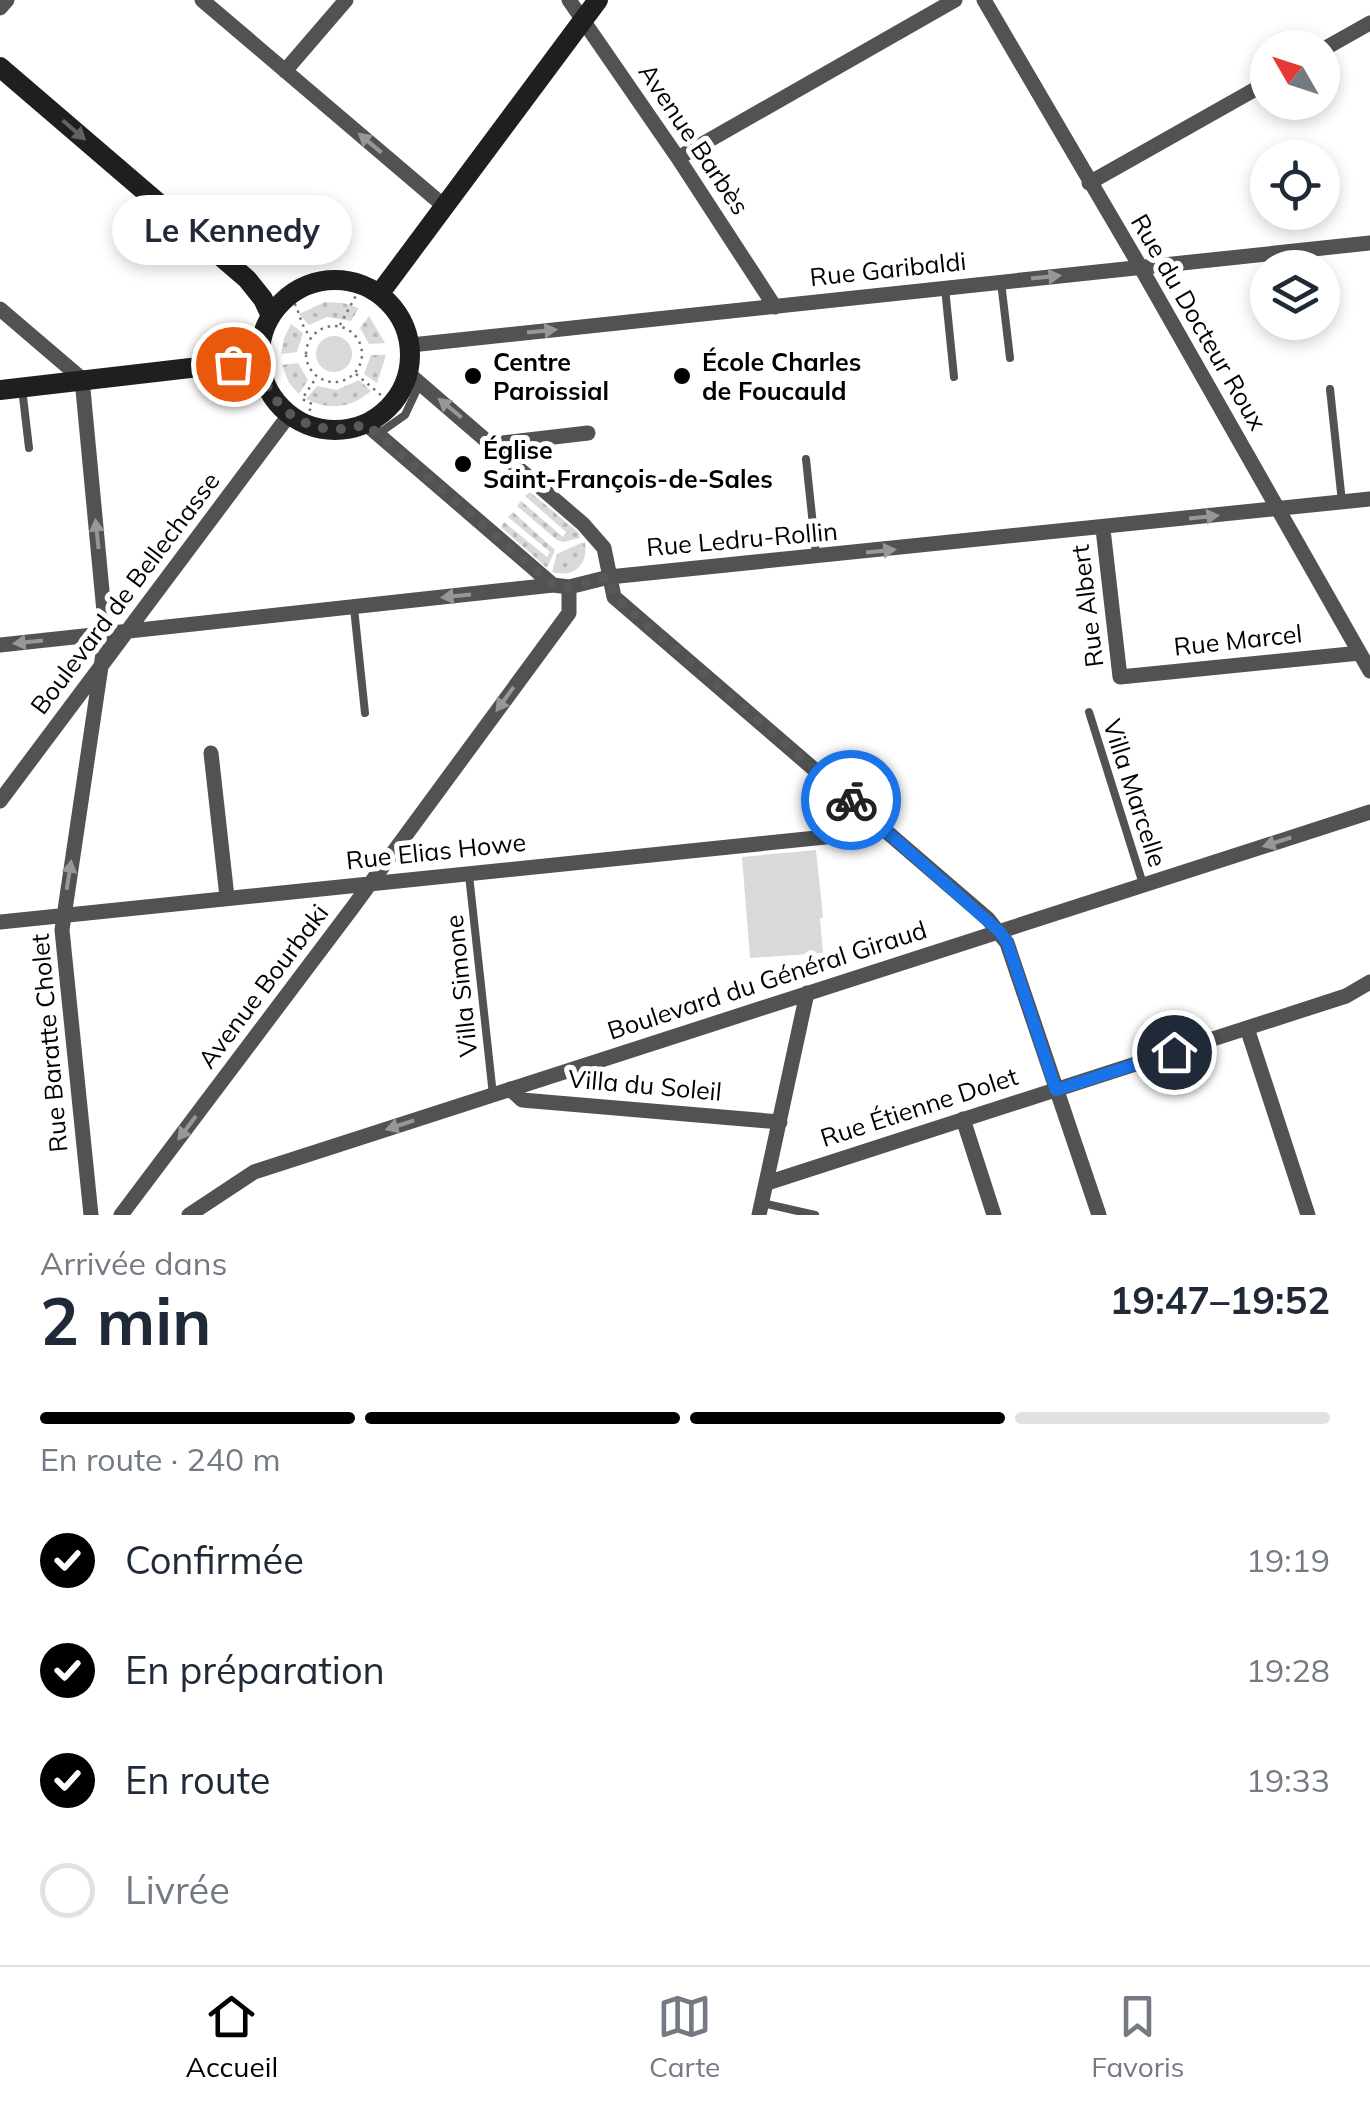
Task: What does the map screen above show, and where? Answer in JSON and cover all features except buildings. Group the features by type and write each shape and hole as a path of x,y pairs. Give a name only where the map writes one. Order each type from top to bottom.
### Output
{"street":[{"path":"0,8 6,0"},
{"path":"202,0 444,206"},
{"path":"285,71 346,0"},
{"name":"Avenue Barbès","path":"569,0 775,307"},
{"path":"370,292 444,206 598,0"},
{"path":"678,158 954,0"},
{"name":"Rue du Docteur Roux","path":"984,0 1370,670"},
{"path":"1340,40 1370,24"},
{"path":"0,66 247,279 263,299 270,316"},
{"path":"1089,183 1250,92"},
{"name":"Rue Garibaldi","path":"411,345 1370,243"},
{"path":"561,586 372,429 325,430 274,400 262,376 260,342 270,316 288,295 311,283 346,280 362,283 397,310 411,345 414,379 583,524 604,548 614,597 1000,932 1007,942 1098,1215"},
{"path":"0,308 82,380"},
{"path":"0,390 259,360"},
{"path":"372,429 414,379"},
{"name":"Rue Baratte Cholet","path":"82,380 106,633 62,915 91,1215"},
{"name":"Boulevard de Bellechasse","path":"0,801 298,416"},
{"path":"494,444 588,433"},
{"name":"Rue Ledru-Rollin","path":"0,644 1370,499"},
{"name":"Rue Albert","path":"1103,529 1120,677"},
{"name":"Avenue Bourbaki","path":"128,1211 568,612 561,586"},
{"name":"Rue Marcel","path":"1120,677 1360,653"},
{"path":"211,753 227,897"},
{"name":"Boulevard du Général Giraud","path":"189,1215 254,1172 1370,812"},
{"name":"Rue Elias Howe","path":"0,922 845,835 874,820"},
{"name":"Rue Étienne Dolet","path":"767,1182 1346,996 1370,982"},
{"path":"761,1209 807,993"},
{"path":"1247,1028 1308,1215"},
{"name":"Villa du Soleil","path":"510,1089 522,1100 780,1122"},
{"path":"963,1119 994,1215"}],"lane":[{"path":"1002,282 1010,358"},
{"path":"944,288 954,377"},
{"path":"22,388 30,448"},
{"path":"1330,389 1342,502"},
{"path":"806,460 816,557"},
{"path":"354,607 365,713"},
{"name":"Villa Marcelle","path":"1088,712 1144,885"},
{"name":"Villa Simone","path":"469,873 492,1094"},
{"path":"761,1209 815,1215"}],"path":[{"path":"339,326 370,292"},
{"path":"291,298 298,308 298,320 311,338"},
{"path":"339,326 354,334 362,358 355,373 341,382 317,377 307,363 311,338 323,328 339,326"},
{"path":"355,373 382,396"},
{"path":"298,416 312,404 302,399 317,377"}],"shaded area":[{"path":"325,302 359,308 351,321 327,317 309,325 299,314"},
{"path":"369,316 385,343 369,344 360,328"},
{"path":"291,324 303,333 297,352 281,354 284,338"},
{"path":"334,336 347,341 352,354 347,367 334,372 321,367 316,354 321,341"},
{"path":"371,355 386,355 377,383 364,374"},
{"path":"298,363 308,380 299,394 289,383 282,365"},
{"path":"359,380 371,391 348,404 323,405 306,399 317,386 337,390"},
{"path":"530,492 579,533 580,538 557,540 517,506 521,501 563,537 566,532 525,496"},
{"path":"513,512 555,550 547,568 501,527 504,522 547,557 550,552 508,517"},
{"path":"585,543 585,551 578,568 567,573 552,572 557,554"},
{"path":"816,850 823,953 750,958 742,857"}],"way so far":[{"path":"233,364 259,360 274,400 305,424 325,430 366,424 553,585 569,587 609,577 614,597 851,800"}],"place":[{"name":"Le Kennedy","path":"233,364"},
{"name":"Centre Paroissial","path":"473,376"},
{"name":"École Charles de Foucauld","path":"682,376"},
{"name":"Église Saint-François-de-Sales","path":"463,464"}],"route":[{"path":"851,800 1000,932 1007,942 1056,1090 1174,1052"}]}
